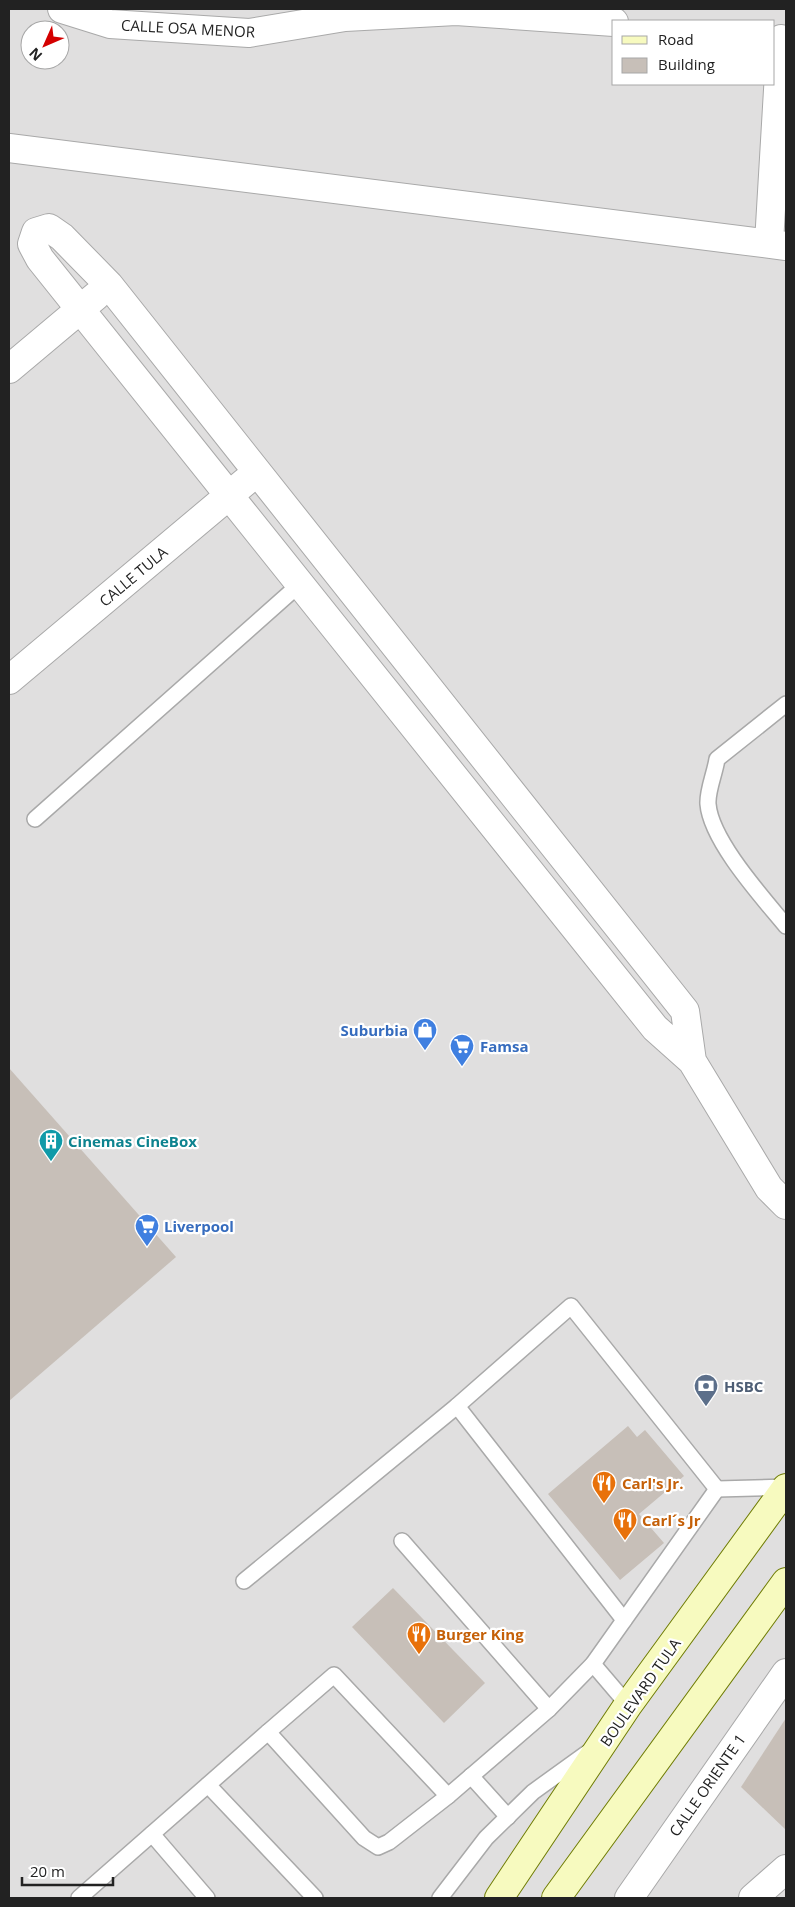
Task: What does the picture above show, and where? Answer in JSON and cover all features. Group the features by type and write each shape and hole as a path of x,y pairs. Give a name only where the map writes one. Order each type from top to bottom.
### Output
{"main road":[{"name":"BOULEVARD TULA","path":"499,1898 628,1706 786,1488"},
{"path":"556,1898 786,1582"}],"street":[{"name":"CALLE OSA MENOR","path":"62,9 110,24 249,33 345,17 456,12 612,22"},
{"path":"9,148 778,245 780,39"},
{"path":"692,1061 685,1011 109,285 62,237 49,228 36,232 32,244 40,259 231,494 655,1028 692,1061 769,1188 786,1205"},
{"path":"9,369 109,285"},
{"name":"CALLE TULA","path":"9,680 256,472"},
{"name":"CALLE ORIENTE 1","path":"629,1898 786,1673"},
{"path":"753,1898 786,1869"}],"lane":[{"path":"36,819 301,583"},
{"path":"786,704 717,759 708,804 719,836 754,886 786,926"},
{"path":"244,1581 457,1406 571,1306 717,1489"},
{"path":"457,1406 624,1620"},
{"path":"717,1489 786,1488"},
{"path":"268,1732 364,1838 378,1847 389,1842 448,1796 549,1709 593,1664 717,1489"},
{"path":"402,1540 549,1709"},
{"path":"593,1664 628,1706"},
{"path":"79,1898 334,1675 448,1796"},
{"path":"440,1898 486,1838 534,1792 608,1738"},
{"path":"471,1776 508,1817"},
{"path":"208,1785 315,1898"},
{"path":"152,1834 207,1898"}],"shaded area":[{"path":"9,9 786,9 786,1898 9,1898"}],"building":[{"name":"Cinemas CineBox","path":"9,1068 176,1257 9,1401"},
{"name":"Carl's Jr.","path":"628,1426 637,1437 645,1430 684,1476 639,1514 664,1543 620,1580 548,1494"},
{"name":"Burger King","path":"393,1588 485,1683 444,1723 352,1627"},
{"path":"786,1718 786,1830 741,1787"}],"place":[{"name":"Suburbia","path":"425,1051"},
{"name":"Famsa","path":"462,1067"},
{"name":"Cinemas CineBox","path":"51,1162"},
{"name":"Liverpool","path":"147,1247"},
{"name":"HSBC","path":"706,1407"},
{"name":"Carl's Jr.","path":"604,1504"},
{"name":"Carl´s Jr","path":"625,1541"},
{"name":"Burger King","path":"419,1655"}]}
